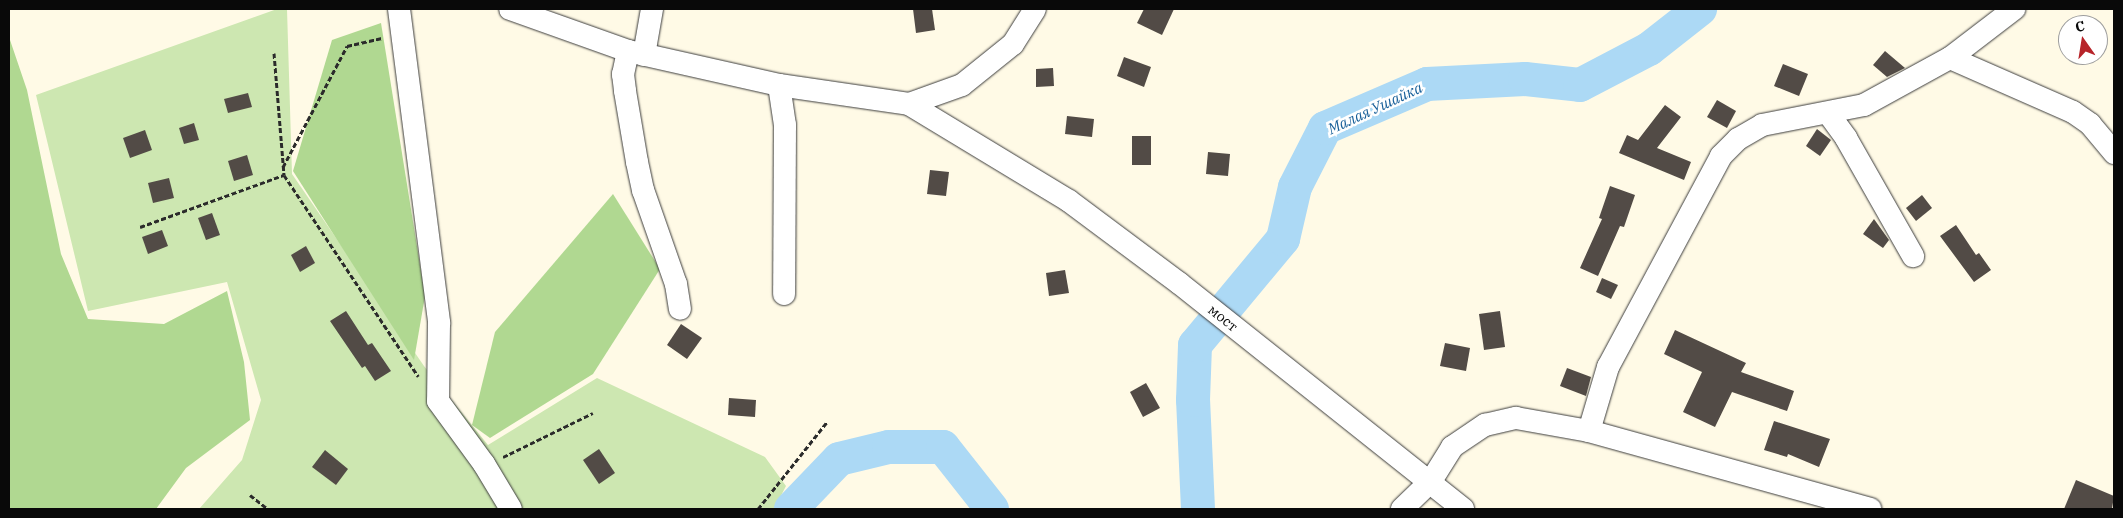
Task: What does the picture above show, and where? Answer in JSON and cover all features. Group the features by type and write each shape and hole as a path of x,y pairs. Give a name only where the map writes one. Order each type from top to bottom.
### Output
{"street":[{"path":"399,9 439,323 438,401 484,464 511,509"},
{"path":"510,9 636,53 779,85 910,104 962,85 1014,44 1035,9"},
{"path":"652,9 636,53 623,74 624,92 643,190 676,284 680,309"},
{"path":"1589,431 1608,367 1721,156 1749,130 1864,105 1950,58 2014,9"},
{"path":"1950,58 2074,112 2090,124 2114,153"},
{"path":"779,85 785,125 784,294"},
{"name":"мост","path":"910,104 1069,201 1179,283 1431,480 1463,509"},
{"path":"1828,113 1846,138 1913,256"},
{"path":"1402,509 1431,480 1452,446 1469,434 1499,420 1516,418 1589,431 1870,509"}],"path":[{"path":"283,167 347,46 403,35"},
{"path":"274,53 284,175 438,401"},
{"path":"140,227 284,175"},
{"path":"484,464 593,413"},
{"path":"758,509 827,422"},
{"path":"250,495 268,509"}],"green space":[{"path":"277,9 287,9 292,174 424,366 488,445 597,378 765,457 786,486 774,509 199,509 242,460 261,400 227,282 88,311 36,95"},
{"path":"381,23 425,296 414,360 293,171 332,40"},
{"path":"9,37 27,90 61,254 88,319 164,324 227,291 244,362 250,420 186,468 156,509 9,509"},
{"path":"613,194 660,269 593,374 490,438 472,425 495,332"}],"building":[{"path":"913,9 932,9 935,30 916,33"},
{"path":"1144,9 1174,9 1162,35 1137,23"},
{"path":"1885,51 1905,68 1887,77 1873,65"},
{"path":"1124,57 1151,67 1144,87 1117,76"},
{"path":"1783,64 1808,74 1799,96 1774,86"},
{"path":"1053,68 1054,86 1036,87 1036,69"},
{"path":"248,93 252,107 228,113 224,99"},
{"path":"1717,100 1736,111 1727,128 1707,117"},
{"path":"1665,105 1681,117 1657,148 1691,162 1684,180 1619,153 1627,135 1638,140"},
{"path":"1067,116 1094,119 1092,137 1065,134"},
{"path":"194,123 199,140 184,144 179,128"},
{"path":"1817,129 1831,140 1820,156 1806,146"},
{"path":"145,130 152,150 130,158 123,138"},
{"path":"1132,136 1151,136 1151,165 1132,165"},
{"path":"1208,152 1230,154 1228,176 1206,174"},
{"path":"247,155 253,175 234,181 228,161"},
{"path":"930,170 949,172 946,196 927,194"},
{"path":"169,178 174,198 153,203 148,183"},
{"path":"1610,186 1635,195 1624,227 1620,226 1598,276 1580,268 1602,219 1599,218"},
{"path":"1922,195 1932,208 1916,221 1906,208"},
{"path":"212,213 220,235 206,240 198,218"},
{"path":"1874,219 1889,240 1883,248 1863,234"},
{"path":"1956,225 1976,255 1979,253 1991,270 1974,282 1940,236"},
{"path":"162,230 168,246 148,254 142,237"},
{"path":"306,246 315,263 300,272 291,255"},
{"path":"1065,270 1069,293 1049,296 1046,273"},
{"path":"1602,278 1618,285 1611,299 1596,292"},
{"path":"346,311 368,345 372,343 391,371 375,381 365,366 362,368 330,321"},
{"path":"1500,311 1505,347 1484,350 1479,314"},
{"path":"681,324 702,338 687,359 667,345"},
{"path":"1675,330 1746,363 1741,372 1794,391 1787,411 1732,392 1715,427 1683,412 1702,372 1664,354"},
{"path":"1445,343 1470,348 1466,371 1440,366"},
{"path":"1567,368 1591,377 1586,396 1560,386"},
{"path":"1146,383 1160,408 1143,417 1130,392"},
{"path":"729,398 756,400 755,417 728,415"},
{"path":"1774,421 1830,439 1819,467 1788,454 1787,457 1764,450"},
{"path":"599,449 615,473 599,484 583,460"},
{"path":"325,450 348,469 336,485 312,467"},
{"path":"2076,480 2114,496 2112,509 2064,509"}],"waterway":[{"name":"Малая Ушайка","path":"1198,509 1193,400 1195,345 1283,239 1295,187 1325,128 1427,84 1525,79 1580,85 1649,49 1700,9"},
{"name":"Малая Ушайка","path":"791,509 839,459 889,447 943,447 992,509"}]}
